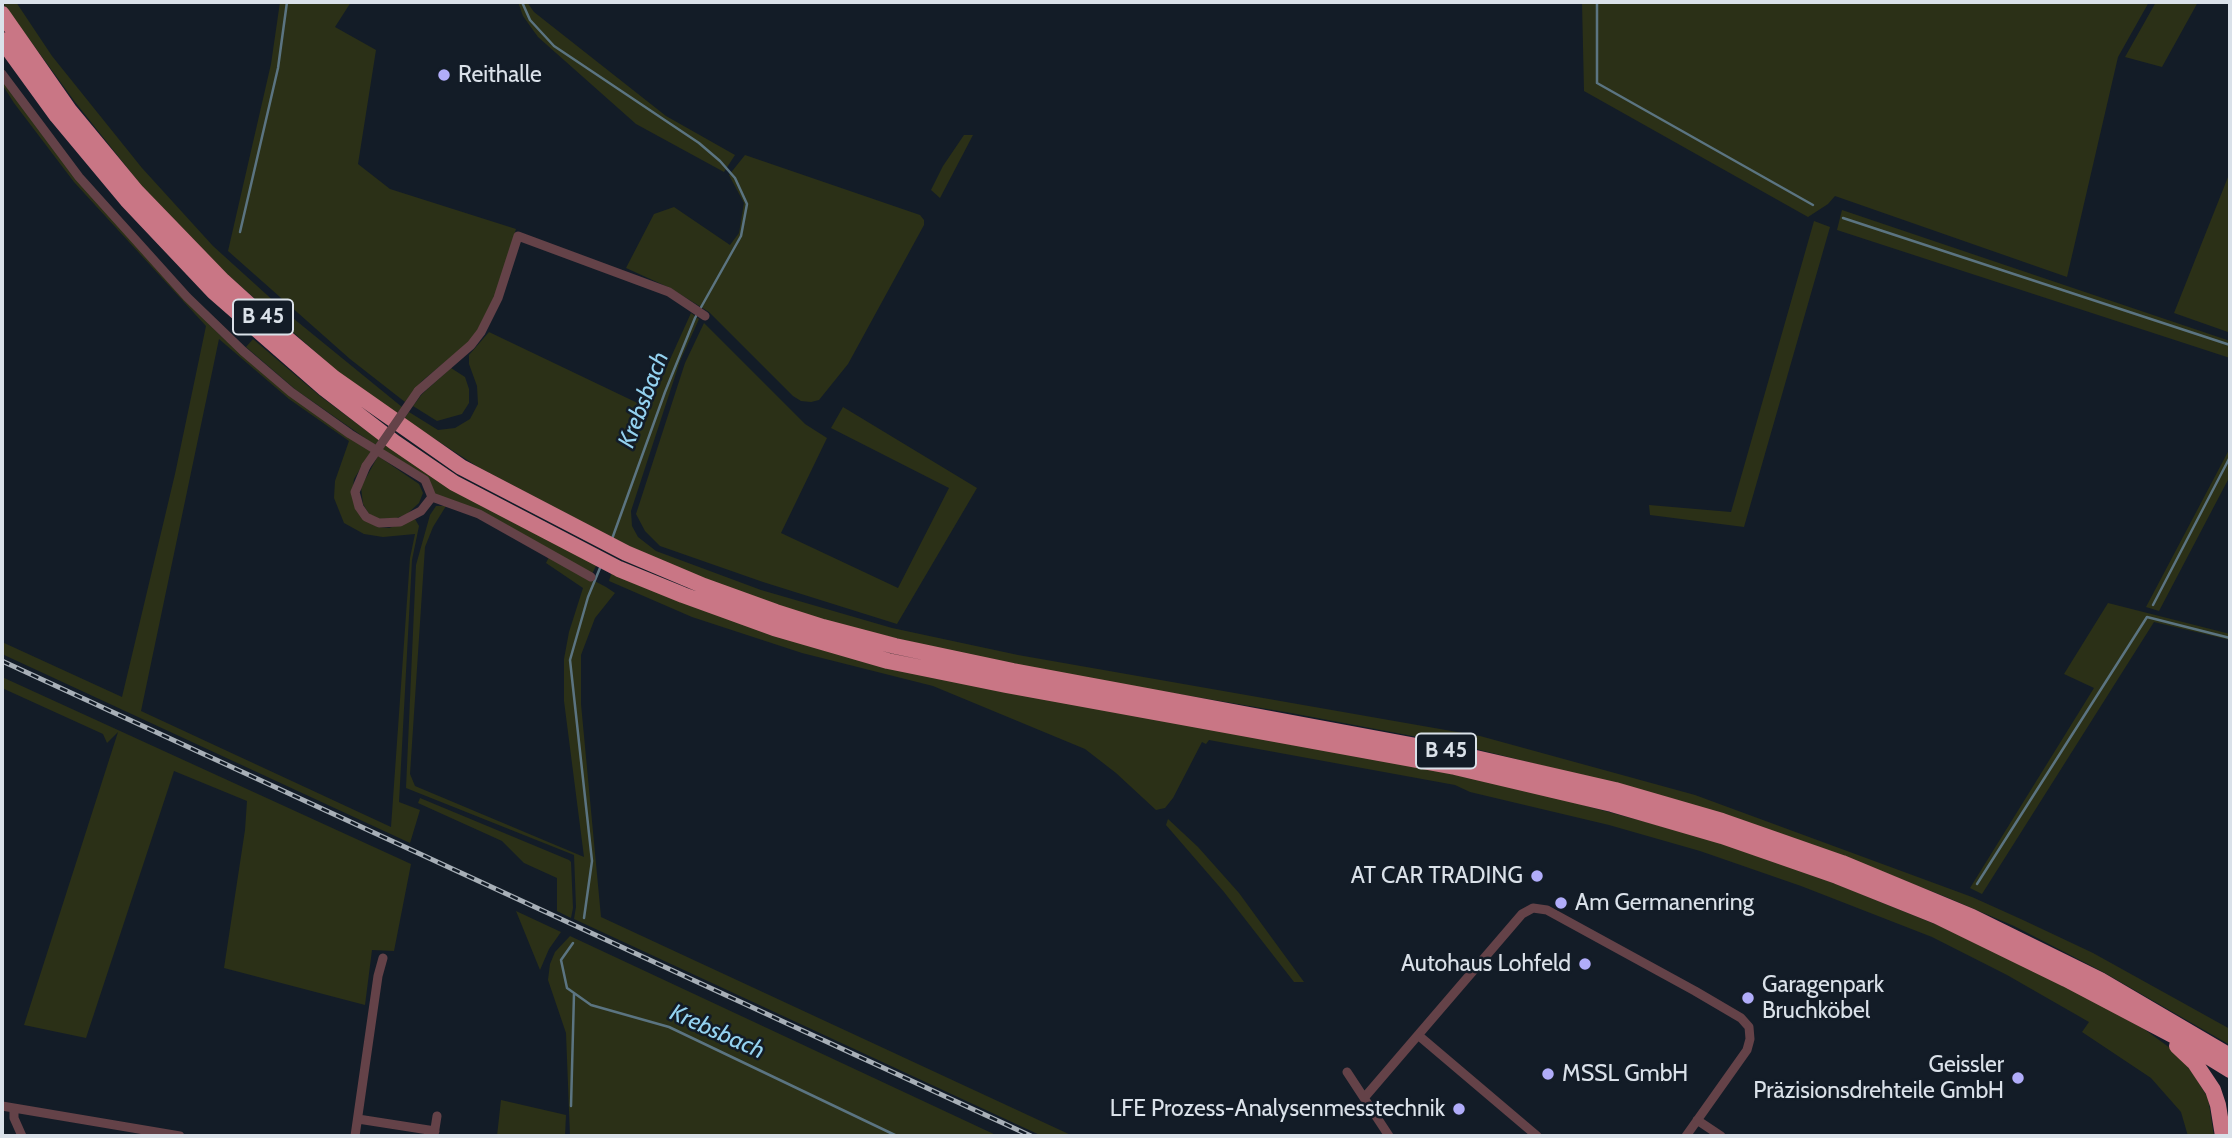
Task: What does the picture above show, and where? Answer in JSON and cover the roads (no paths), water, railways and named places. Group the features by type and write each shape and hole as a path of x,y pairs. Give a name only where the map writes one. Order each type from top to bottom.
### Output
{"highway":[{"name":"B 45","path":"2,14 69,110 136,191 223,282 334,378 461,467 593,547"},
{"name":"B 45","path":"2,40 57,116 127,200 214,292 325,389 394,442 454,483 622,561 683,595 774,628 888,661 1455,768 1669,820 1771,852 1937,916 2066,979 2178,1038 2230,1070"},
{"name":"B 45","path":"622,561 776,612 895,646 1013,671 1466,755 1615,790 1708,817 1842,863 1972,917 2101,980 2230,1056"},
{"path":"2151,1025 2183,1051 2204,1075 2218,1105 2223,1136"}],"street":[{"path":"2,74 79,177 187,297 291,393 350,434 425,480 432,497 479,514 591,577"},
{"path":"432,497 421,511 400,522 379,523 366,517 359,507 355,492 366,466 418,391 471,345 481,332 498,298 518,236 668,292 705,316"},
{"path":"1364,1098 1522,914 1533,908 1547,910 1738,1016 1749,1027 1747,1050 1686,1136"},
{"path":"355,1136 378,976 383,958"},
{"path":"1418,1035 1536,1136"},
{"path":"1347,1072 1390,1136"},
{"path":"2,1106 180,1136"},
{"path":"14,1108 14,1118 22,1136"},
{"path":"358,1119 434,1133 437,1116"},
{"path":"1697,1120 1721,1136"}],"waterway":[{"path":"240,232 278,68 287,2"},
{"name":"Krebsbach","path":"522,2 530,20 554,46 699,143 720,161 735,178 747,204 741,236 695,318 612,539"},
{"path":"1597,2 1597,83 1813,205"},
{"path":"1843,218 2230,345"},
{"path":"2153,605 2230,457"},
{"name":"Krebsbach","path":"584,918 592,861 570,660 588,597 600,568"},
{"path":"1977,884 2147,617 2230,638"},
{"name":"Krebsbach","path":"573,943 561,960 567,988 591,1005 669,1027 897,1136"},
{"path":"571,1106 574,994"}],"railway":[{"path":"2,661 1031,1136"}],"place":[{"name":"Reithalle","path":"444,75"},
{"name":"AT CAR TRADING","path":"1537,876"},
{"name":"Am Germanenring","path":"1561,903"},
{"name":"Autohaus Lohfeld","path":"1585,964"},
{"name":"Garagenpark Bruchköbel","path":"1748,998"},
{"name":"MSSL GmbH","path":"1548,1074"},
{"name":"Geissler Präzisionsdrehteile GmbH","path":"2018,1078"},
{"name":"LFE Prozess-Analysenmesstechnik","path":"1459,1109"}]}
